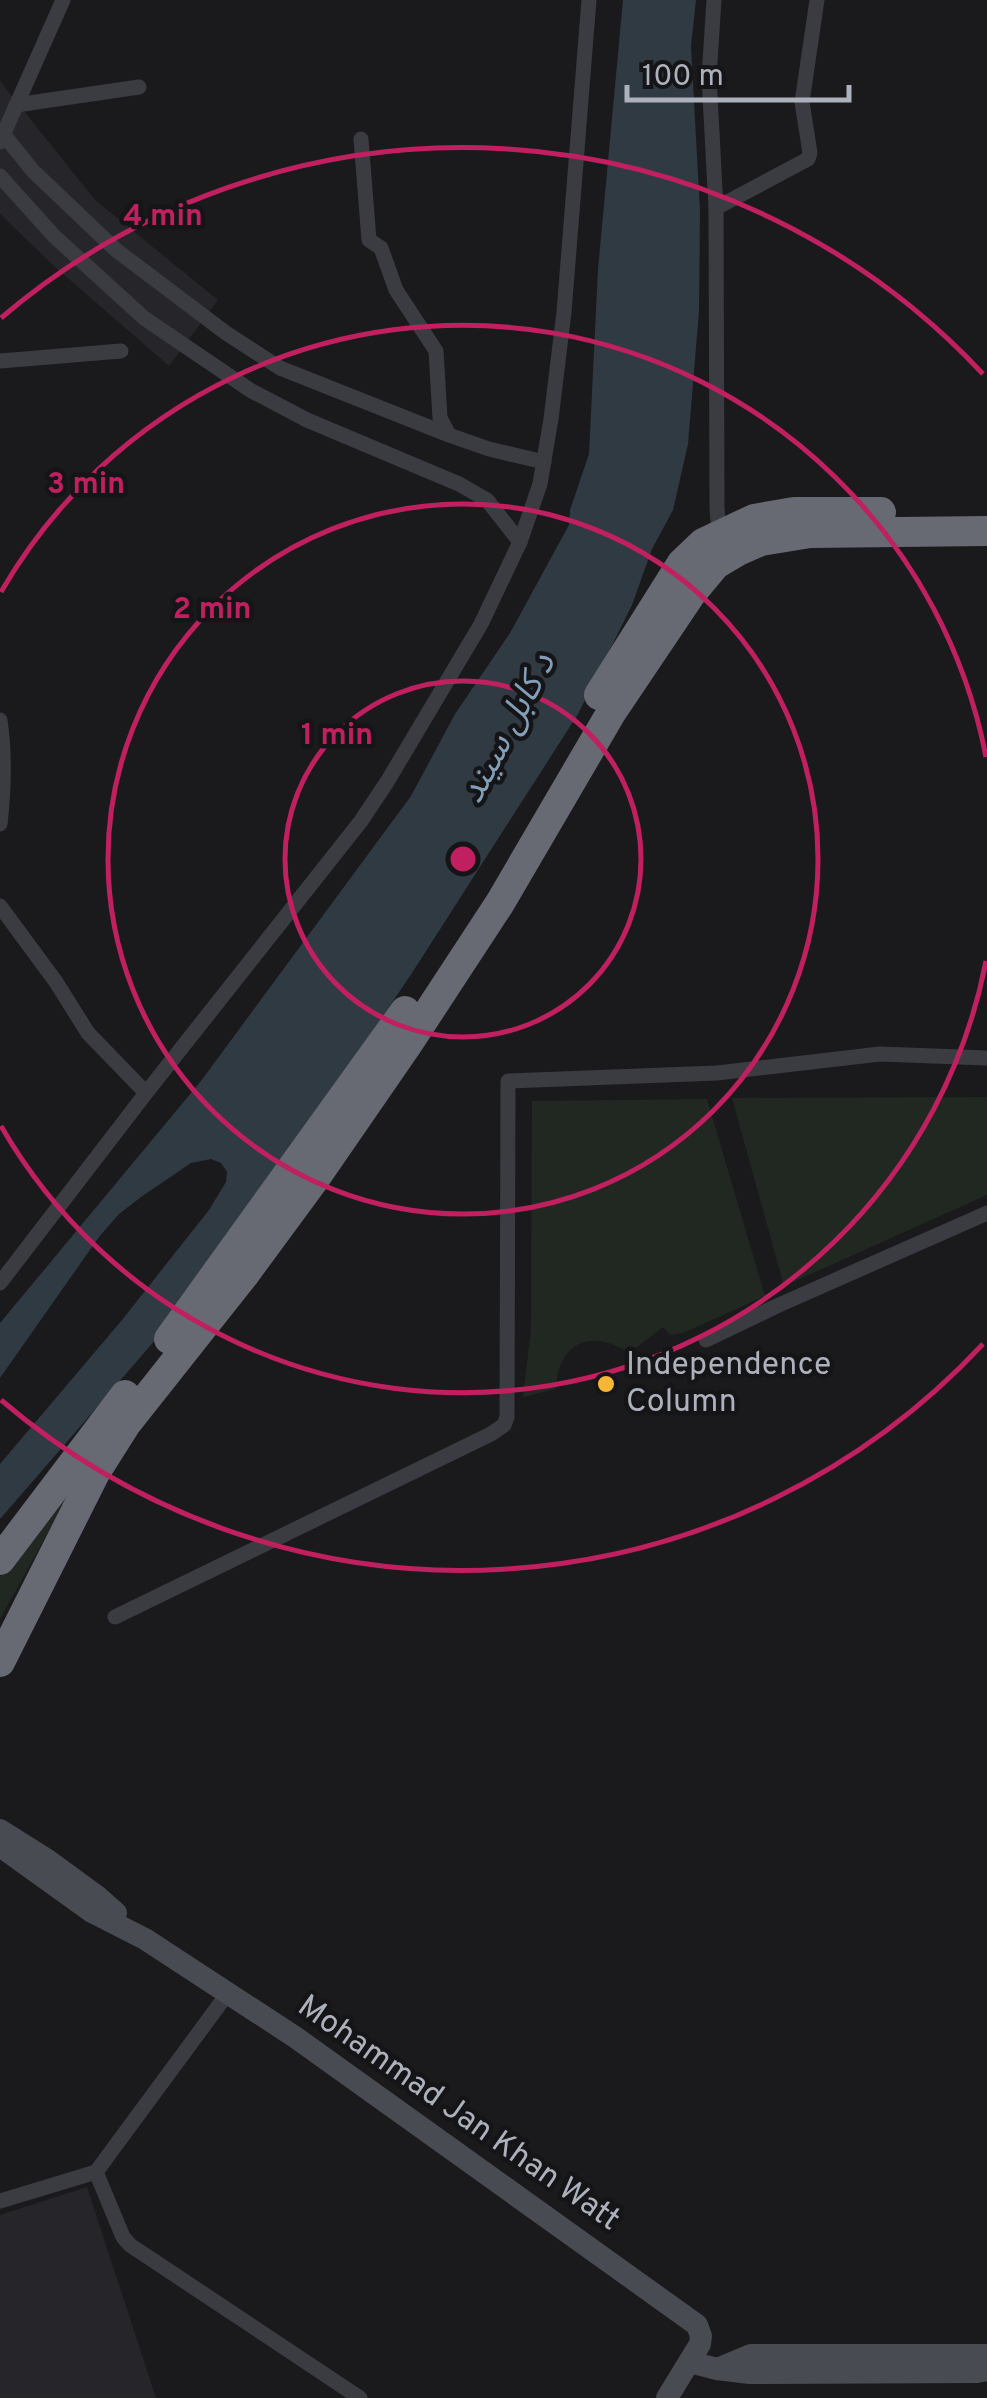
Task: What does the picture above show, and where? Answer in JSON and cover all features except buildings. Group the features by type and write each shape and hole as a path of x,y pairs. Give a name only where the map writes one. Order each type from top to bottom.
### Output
{"highway":[{"path":"0,1560 160,1352 390,1033 478,899 682,563 719,534 754,519 794,512 987,511"},
{"path":"0,1662 95,1473 126,1424 244,1276 408,1045 500,902 611,713 690,594 716,564 761,541 810,533 987,531"}],"main road":[{"name":"Mohammad Jan Khan Watt","path":"0,1830 98,1897 144,1939"},
{"name":"Mohammad Jan Khan Watt","path":"0,1846 92,1912 144,1939 294,2038 687,2316 697,2324 701,2336 690,2362"},
{"path":"716,2369 750,2356 987,2355"},
{"path":"666,2398 690,2362 716,2369 786,2373 987,2370"}],"street":[{"path":"63,0 1,135 33,172 94,230 169,292 280,368 449,436 544,462"},
{"path":"0,1283 369,808 482,624 520,542 540,484 564,312 589,0"},
{"path":"714,0 709,77 716,208 719,534"},
{"path":"716,208 808,159 802,102 817,0"},
{"path":"16,106 139,87"},
{"path":"360,140 369,240 382,248 396,290 436,351 440,418 449,436"},
{"path":"0,176 54,236 144,318 250,390 487,500 520,542"},
{"path":"0,362 121,350"},
{"path":"0,720 0,824"},
{"path":"0,906 88,1032 146,1093"},
{"path":"115,1617 504,1426 508,1417 508,1081 717,1073 880,1054 987,1058"},
{"path":"706,1340 987,1213"},
{"path":"0,2200 96,2172 228,1993"},
{"path":"96,2172 122,2237 130,2245 360,2398"}],"shaded area":[{"path":"0,81 95,200 218,300 169,366 0,214"},
{"path":"987,1097 987,1195 784,1286 732,1098"},
{"path":"707,1099 765,1296 683,1333 670,1335 663,1327 629,1353 602,1341 579,1344 563,1360 556,1389 523,1397 531,1329 532,1101"},
{"path":"75,1484 0,1619 0,1577"},
{"path":"87,2187 156,2398 0,2398 0,2215"}],"water":[{"name":"د کابل سيند","path":"623,0 696,0 691,46 700,211 699,311 688,444 673,510 578,714 412,973 157,1338 0,1519 0,1464 209,1210 226,1182 227,1172 221,1163 211,1159 191,1163 119,1214 0,1378 0,1323 201,1081 411,796 455,714 510,633 569,525 570,510 589,454 598,269"}],"place":[{"name":"Independence Column","path":"606,1384"}]}
